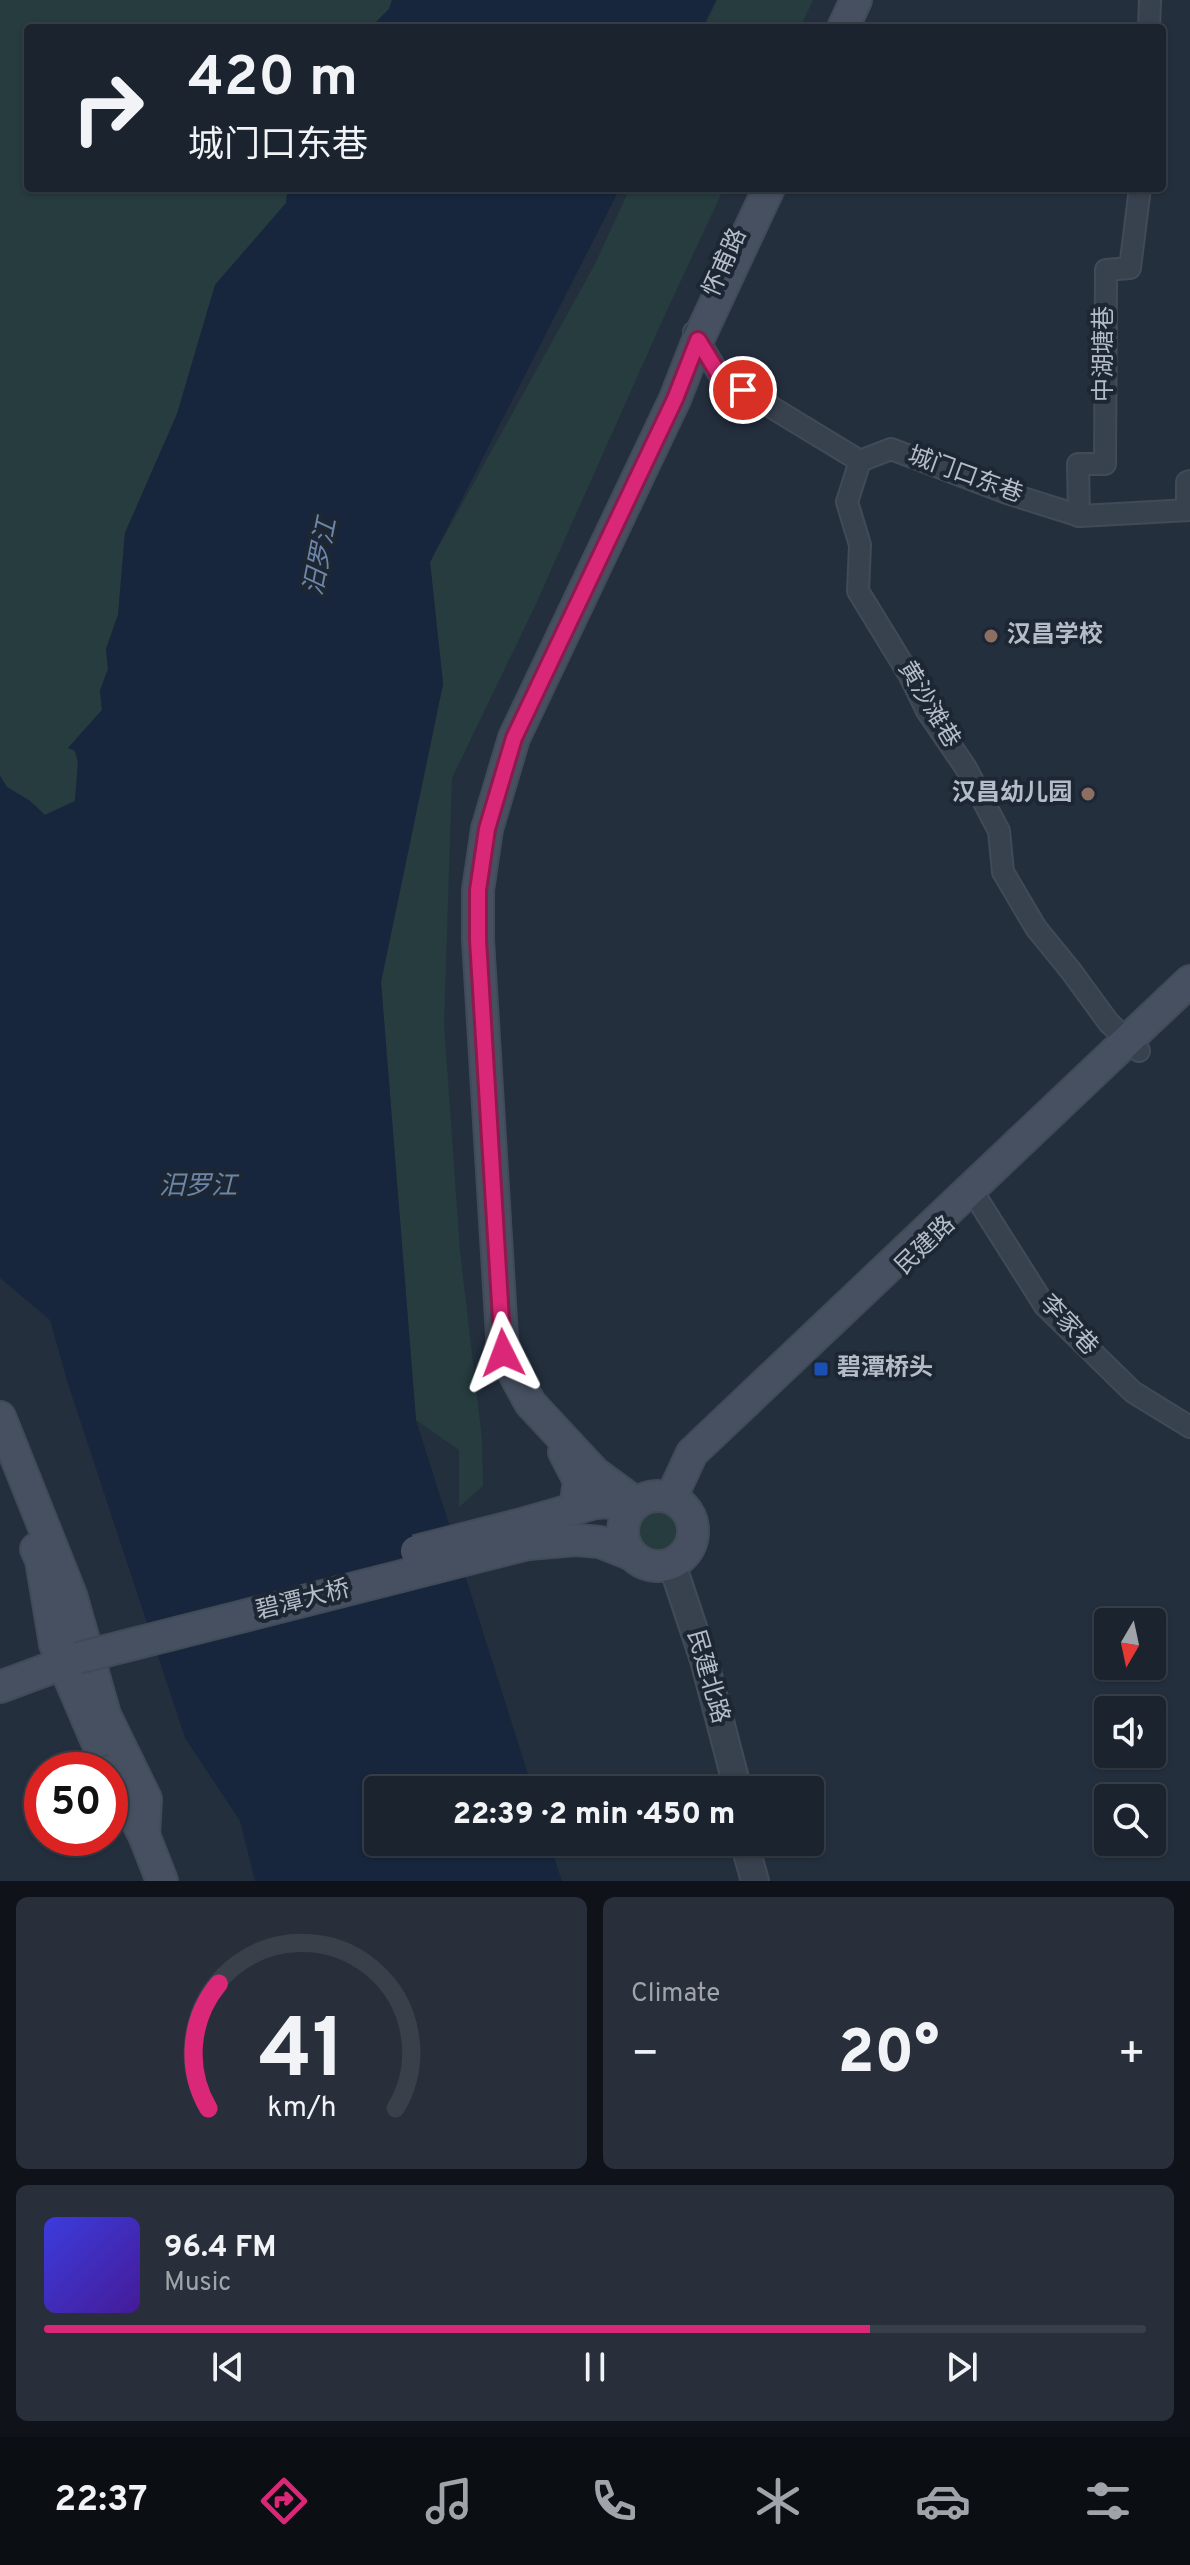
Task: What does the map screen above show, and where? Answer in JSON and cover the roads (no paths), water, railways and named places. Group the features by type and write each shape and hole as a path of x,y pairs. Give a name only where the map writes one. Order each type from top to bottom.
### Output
{"main road":[{"path":"833,24 844,0"},
{"path":"845,24 856,0"},
{"name":"怀甫路","path":"575,1509 579,1481 567,1455 523,1409 492,1356 468,936 472,878 479,829 507,733 696,336 757,192"},
{"path":"632,1507 595,1473 530,1403 503,1353 478,940 478,890 487,829 514,738 675,399 696,336 767,192"},
{"path":"676,1501 692,1453 1133,1046 1190,981"},
{"name":"民建路","path":"676,1501 702,1461 1133,1046 1190,1004"},
{"path":"0,1417 71,1595 105,1715 146,1799 144,1835"},
{"path":"0,1467 41,1560 66,1651 103,1752"},
{"path":"659,1496 676,1501 689,1514 693,1525 689,1549 666,1565 650,1566 639,1562 624,1545 622,1534 623,1522 632,1507 647,1497 659,1496"},
{"path":"523,1534 575,1509 611,1502 632,1507"},
{"path":"523,1534 600,1542 630,1554"},
{"name":"碧潭大桥","path":"66,1651 523,1534"},
{"path":"0,1667 66,1651"},
{"path":"0,1687 66,1651"},
{"path":"128,1804 162,1881"}],"street":[{"path":"1149,24 1150,0"},
{"name":"中湖塘巷","path":"1079,516 1078,464 1105,464 1106,270 1130,268 1140,192"},
{"path":"696,336 720,376 860,461"},
{"name":"城门口东巷","path":"860,461 891,449 1007,493 1079,516 1189,510"},
{"name":"黄沙滩巷","path":"860,461 847,502 860,545 858,591 910,676 927,711 966,768 999,831 1003,872 1036,928 1094,1005 1133,1046"},
{"path":"1189,510 1187,482 1190,481"},
{"name":"李家巷","path":"976,1197 1045,1306 1133,1392 1190,1427"},
{"path":"666,1565 724,1776"},
{"name":"民建北路","path":"666,1565 704,1660 734,1776"},
{"path":"748,1856 755,1881"},
{"path":"757,1856 765,1881"}],"water":[{"path":"392,0 716,0 704,24 374,24 389,9"},
{"name":"汨罗江","path":"287,192 618,192 430,562 443,684 381,982 416,1420 529,1776 364,1776 364,1856 554,1856 562,1881 255,1881 240,1821 185,1738 68,1384 50,1320 0,1278 0,776 7,787 45,815 75,801 78,762 75,751 68,748 102,710 100,691 108,669 106,649 118,615 125,533 177,414 215,285 286,203"}],"place":[{"name":"汉昌学校","path":"991,636"},
{"name":"汉昌幼儿园","path":"1088,794"},
{"name":"碧潭桥头","path":"821,1369"}]}
